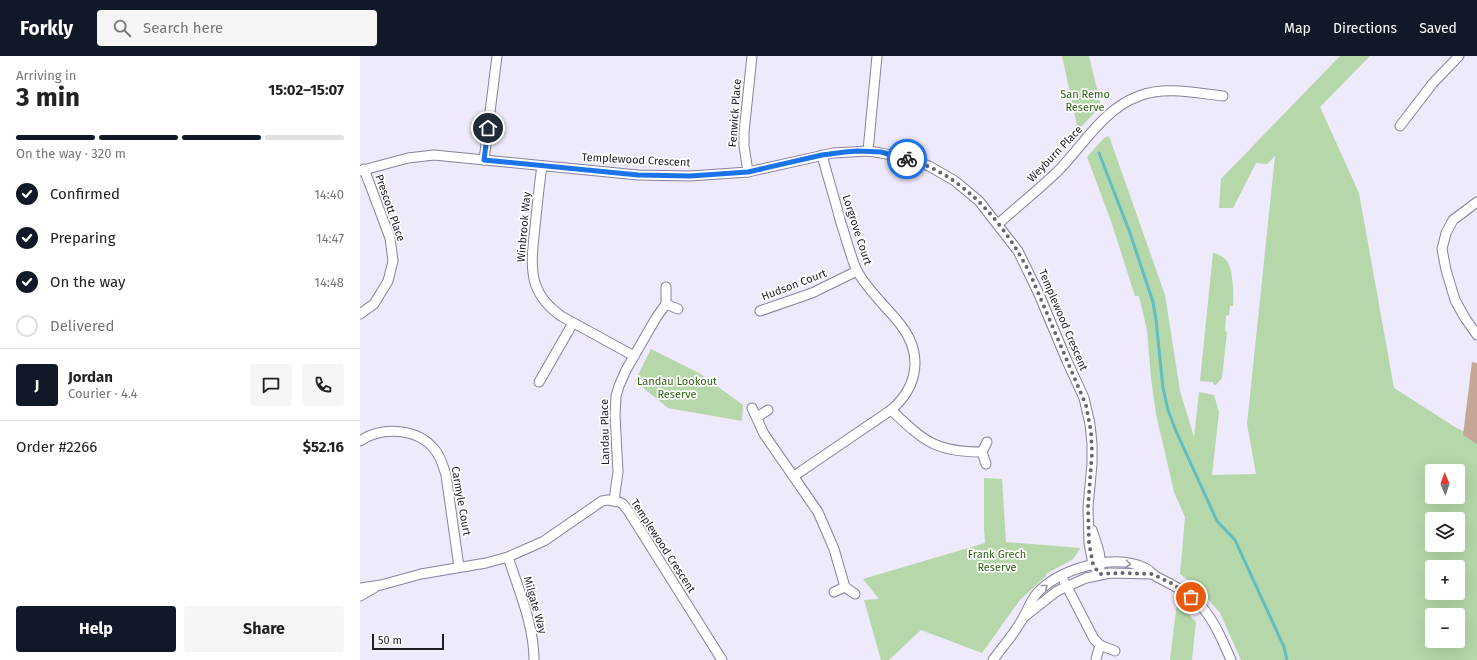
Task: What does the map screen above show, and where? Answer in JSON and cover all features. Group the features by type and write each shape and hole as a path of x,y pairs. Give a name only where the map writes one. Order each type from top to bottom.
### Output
{"street":[{"path":"484,160 497,56"},
{"name":"Fenwick Place","path":"748,172 744,146 744,132 752,56"},
{"path":"868,151 877,56"},
{"path":"1400,126 1433,83 1460,56"},
{"name":"Weyburn Place","path":"998,224 1056,173 1102,120 1124,102 1146,93 1163,91 1223,96"},
{"name":"Templewood Crescent","path":"362,170 408,158 434,155 542,166 671,176 710,175 748,172 822,155 868,151 892,155 929,166 955,181 979,201 1009,239 1025,264 1086,405 1091,432 1092,448 1088,507 1089,543 1099,574"},
{"name":"Lorgrove Court","path":"794,476 891,410 904,398 911,385 915,371 914,354 909,339 901,325 874,296 857,271 849,250 822,155"},
{"name":"Winbrook Way","path":"542,166 533,249 533,275 535,283 544,301 551,308 573,324 634,356"},
{"name":"Prescott Place","path":"360,314 374,304 388,281 393,260 390,238 362,170"},
{"path":"1477,202 1453,220 1446,233 1442,249 1446,270 1455,300 1477,335"},
{"name":"Hudson Court","path":"760,310 812,293 857,271"},
{"path":"666,287 666,304 678,309"},
{"name":"Landau Place","path":"614,500 618,459 615,400 619,386 634,356 666,304"},
{"path":"539,382 573,324"},
{"path":"752,408 764,434 813,503 824,524 834,549 844,587 855,594"},
{"path":"757,417 768,410"},
{"path":"891,410 916,434 936,446 959,451 982,452"},
{"name":"Carmyle Court","path":"360,441 376,433 390,431 402,432 425,441 434,449 442,461 446,475 459,567"},
{"path":"986,464 982,452 987,442"},
{"name":"Templewood Crescent","path":"360,588 381,585 421,574 486,563 508,557 544,541 602,501 614,500 623,504 630,512 722,660"},
{"name":"Milgate Way","path":"508,557 529,620 534,648 534,660"},
{"path":"993,660 1023,618 1030,602 1046,585 1079,568 1097,564 1125,563 1146,568 1152,574 1181,590 1202,607 1217,629 1231,660"},
{"path":"1023,618 1051,594 1086,578 1099,574 1152,574"},
{"path":"1062,576 1094,639 1100,645 1115,651"},
{"name":"Templewood Crescent","path":"360,596 381,585"},
{"path":"834,592 844,587"},
{"path":"1096,659 1100,645"}],"green space":[{"name":"San Remo Reserve","path":"1062,56 1089,56 1101,106 1078,130"},
{"path":"1340,56 1370,56 1320,107 1359,193 1394,388 1455,427 1477,438 1477,660 1241,660 1220,613 1200,590 1180,574 1185,517 1174,492 1156,414 1147,330 1139,296 1135,296 1111,221 1087,157 1104,138 1109,136 1165,295 1180,391 1194,437 1199,392 1214,395 1219,412 1212,475 1256,474 1247,424 1275,156 1267,164 1256,163 1233,208 1219,208 1221,179"},
{"path":"1213,253 1223,257 1227,261 1231,270 1233,283 1233,306 1230,306 1229,315 1226,316 1225,331 1227,332 1222,378 1216,385 1213,384 1213,382 1200,381"},
{"name":"Landau Lookout Reserve","path":"651,349 699,373 743,405 742,421 668,408 635,381"},
{"name":"Frank Grech Reserve","path":"984,478 1002,479 1006,542 1080,549 1073,559 1046,574 1046,576 1019,601 982,653 921,630 889,660 881,660 864,600 879,599 863,579 985,543"},
{"path":"1177,602 1196,622 1192,660 1170,660"}],"building":[{"path":"1472,362 1477,363 1477,444 1463,435"}],"waterway":[{"path":"1099,153 1130,233 1153,302 1163,388 1168,410 1217,521 1235,540 1284,647 1287,660"}],"way so far":[{"path":"907,159 929,166 955,181 979,201 1018,251 1031,276 1086,405 1092,444 1092,464 1088,507 1089,543 1093,564 1099,574 1152,574 1171,583 1191,597"}],"route":[{"path":"488,128 484,160 638,175 690,176 748,172 781,166 822,155 857,151 881,152 907,159"}]}
